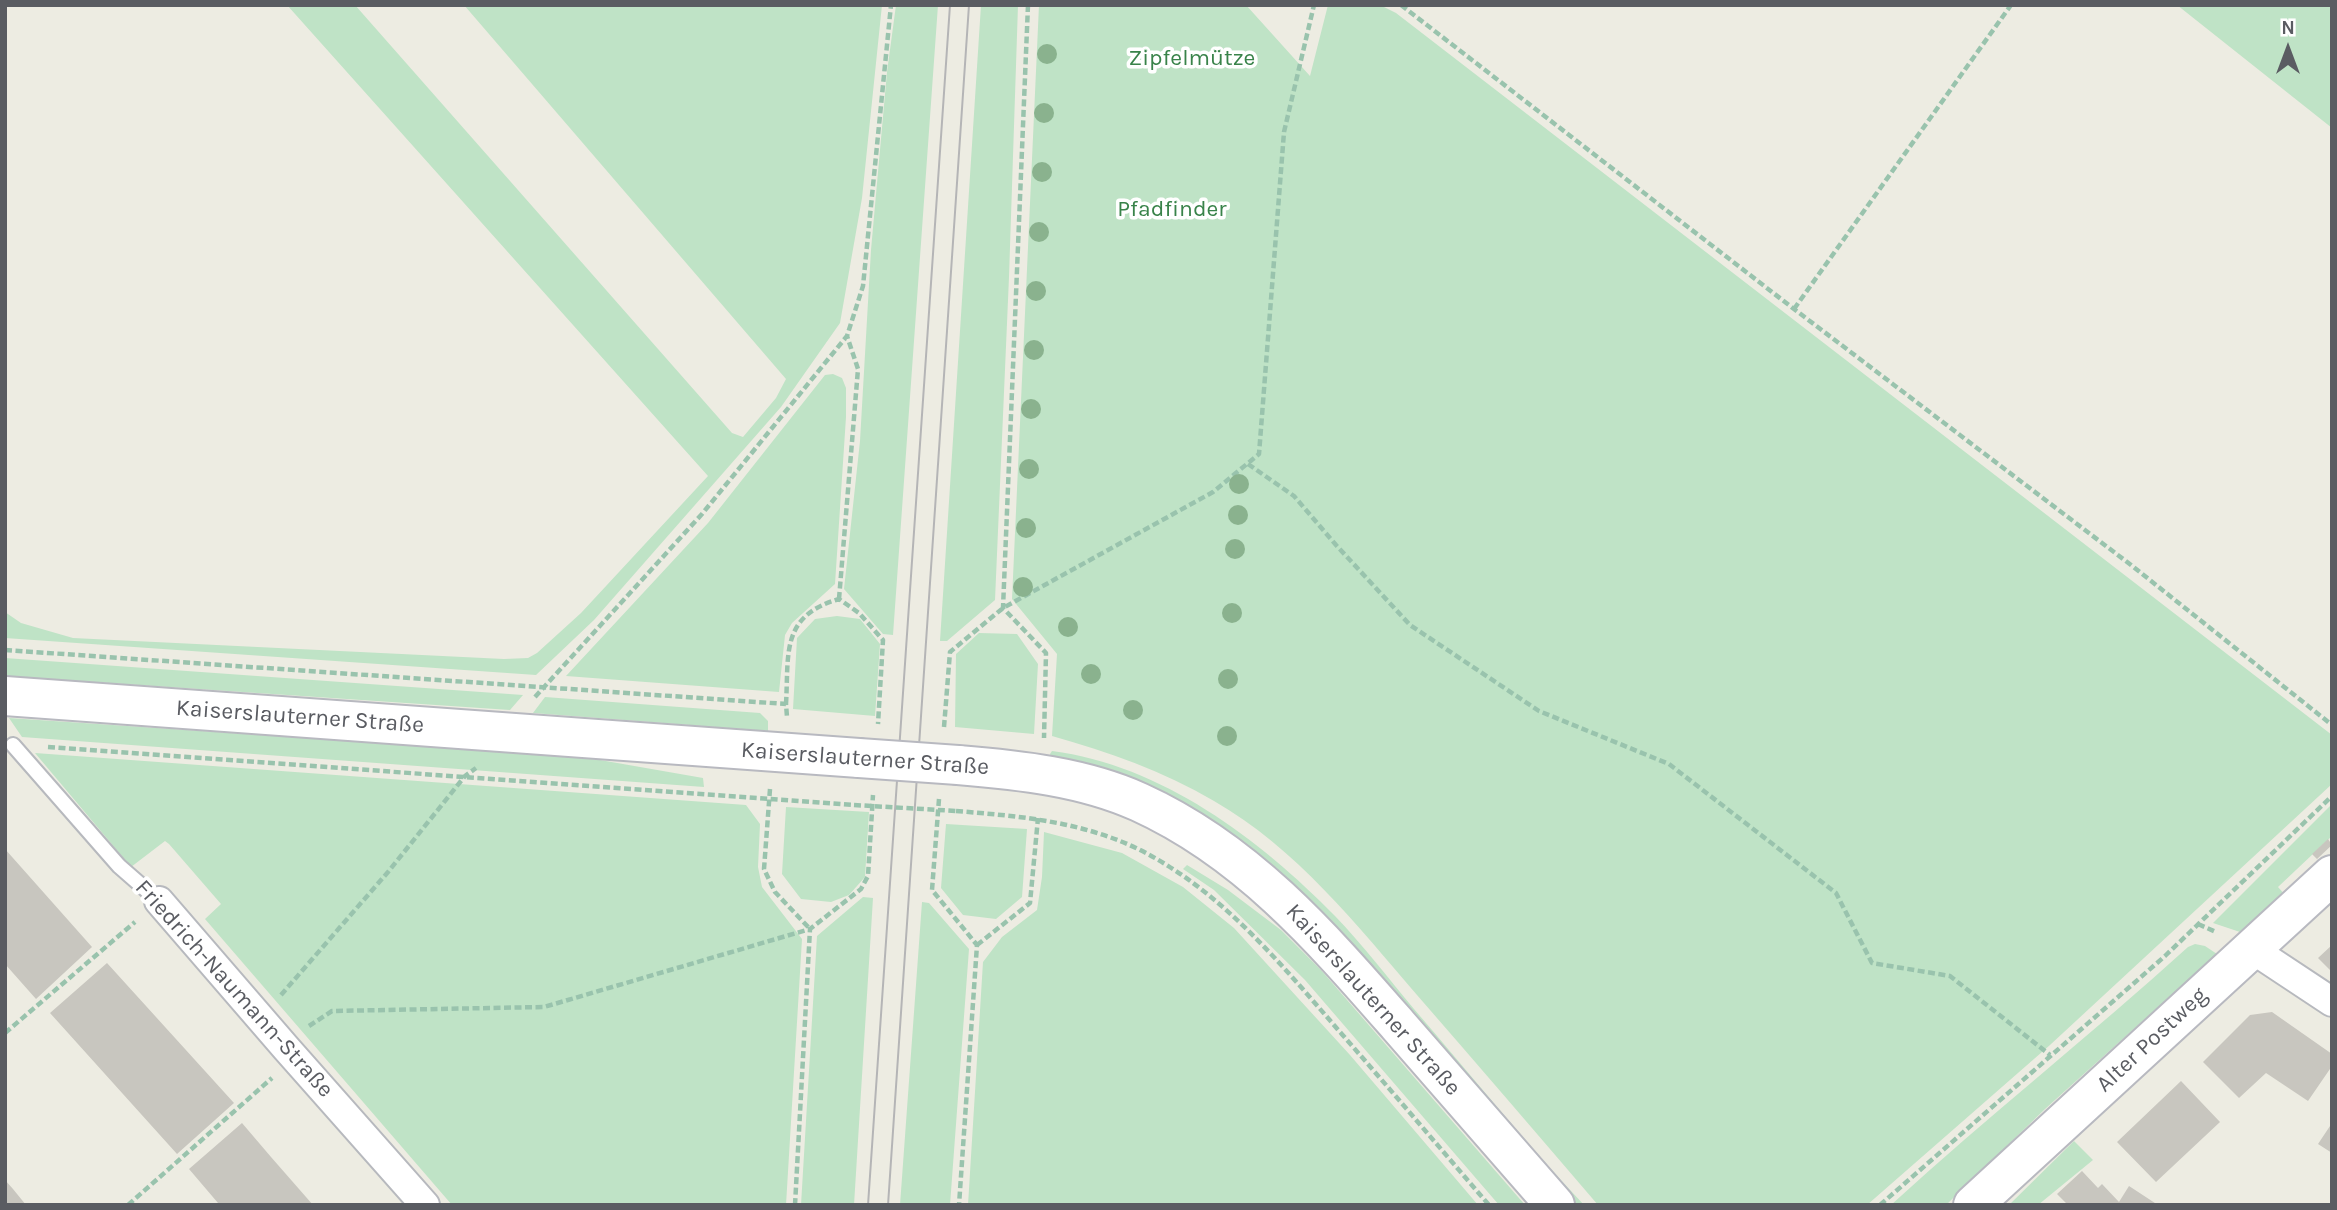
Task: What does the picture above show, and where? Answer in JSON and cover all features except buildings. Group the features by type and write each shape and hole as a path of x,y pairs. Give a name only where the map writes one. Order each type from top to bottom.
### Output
{"main road":[{"name":"Kaiserslauterner Straße","path":"5,696 503,732 780,735 859,758 1003,769 1093,786 1138,801 1205,838 1248,870 1320,937 1555,1205"},
{"name":"Alter Postweg","path":"1973,1205 2332,874"}],"street":[{"name":"Friedrich-Naumann-Straße","path":"159,901 425,1205"},
{"path":"2252,948 2332,1002"}],"lane":[{"name":"Friedrich-Naumann-Straße","path":"13,745 119,866 159,901"}],"path":[{"path":"262,1021 503,732 702,514 847,336 863,286 891,5"},
{"path":"1028,5 1003,608 1046,653 1044,739"},
{"path":"1003,608 1213,492 1259,454 1284,132 1314,5"},
{"path":"1401,5 2131,565 2332,726"},
{"path":"1794,309 2011,5"},
{"path":"839,600 858,369 847,336"},
{"path":"1247,463 1294,496 1410,625 1539,711 1670,764 1836,893 1872,963 1950,976 2050,1055"},
{"path":"5,650 786,704 769,800 764,869 775,892 810,929 795,1205"},
{"path":"13,745 956,811 1038,818 1091,831 1135,848 1171,868 1229,912 1274,956 1489,1205"},
{"path":"1880,1205 2165,956 2332,796"},
{"path":"959,1205 977,945 1030,903 1038,818"},
{"path":"5,1033 159,901"},
{"path":"128,1205 290,1053 307,1028 332,1011 544,1007 810,929"},
{"path":"787,1205 795,1196"}],"green space":[{"path":"287,5 355,5 732,433 743,437 776,398 786,379 464,5 882,5 862,198 840,323 781,407 594,620 536,675 5,638 5,612 21,623 73,638 528,658 581,613 708,476"},
{"path":"896,5 938,5 893,635 883,634 844,589 860,441 871,250 887,72"},
{"path":"981,5 1018,5 995,600 947,641 940,641"},
{"path":"1039,5 1246,5 1310,76 1328,5 1380,5 1396,13 2332,735 2332,784 2050,1045 1867,1205 1598,1205 1348,915 1272,841 1214,801 1175,780 1115,756 1052,736 1057,654 1012,599"},
{"path":"2177,5 2332,5 2332,128"},
{"path":"833,374 842,378 846,388 835,584 792,623 785,635 779,692 566,676 708,523 825,375"},
{"path":"837,616 860,619 880,644 875,716 793,709 797,638 815,619"},
{"path":"979,633 1017,634 1038,664 1034,734 955,727 956,654"},
{"path":"5,658 523,695 510,710 5,676"},
{"path":"545,697 760,713 768,721 768,731 533,713"},
{"path":"9,718 600,760 703,778 704,787 22,737"},
{"path":"1052,751 1092,759 1132,772 1170,789 1241,834 1306,887 1345,927 1584,1205 1573,1205 1337,932 1051,757"},
{"path":"35,753 746,805 760,824 758,867 762,887 802,939 786,1205 452,1205 205,919 221,904 169,844 165,841 131,867"},
{"path":"2332,804 2332,836 2278,887 2286,896 2246,934 2213,923"},
{"path":"786,807 869,812 865,877 849,895 831,902 801,899 782,874"},
{"path":"946,824 1027,829 1022,897 996,919 963,915 941,888"},
{"path":"1044,832 1122,853 1183,887 1234,928 1350,1055 1478,1205 968,1205 983,962 1002,937 1037,910"},
{"path":"1187,865 1228,890 1281,930 1321,970 1525,1205 1499,1205 1305,980 1214,890 1183,869"},
{"path":"863,897 873,898 854,1205 801,1205 817,936"},
{"path":"922,902 929,903 969,949 950,1205 900,1205"},
{"path":"2195,944 2205,946 2217,954 2045,1109 1946,1205 1891,1205 2188,947"},
{"path":"2074,1141 2093,1160 2038,1205 2009,1205"}],"tram line":[{"path":"868,1205 950,5"},
{"path":"888,1205 969,5"}],"park label":[{"name":"Zipfelmütze","path":"1192,58"},
{"name":"Pfadfinder","path":"1172,209"}]}
